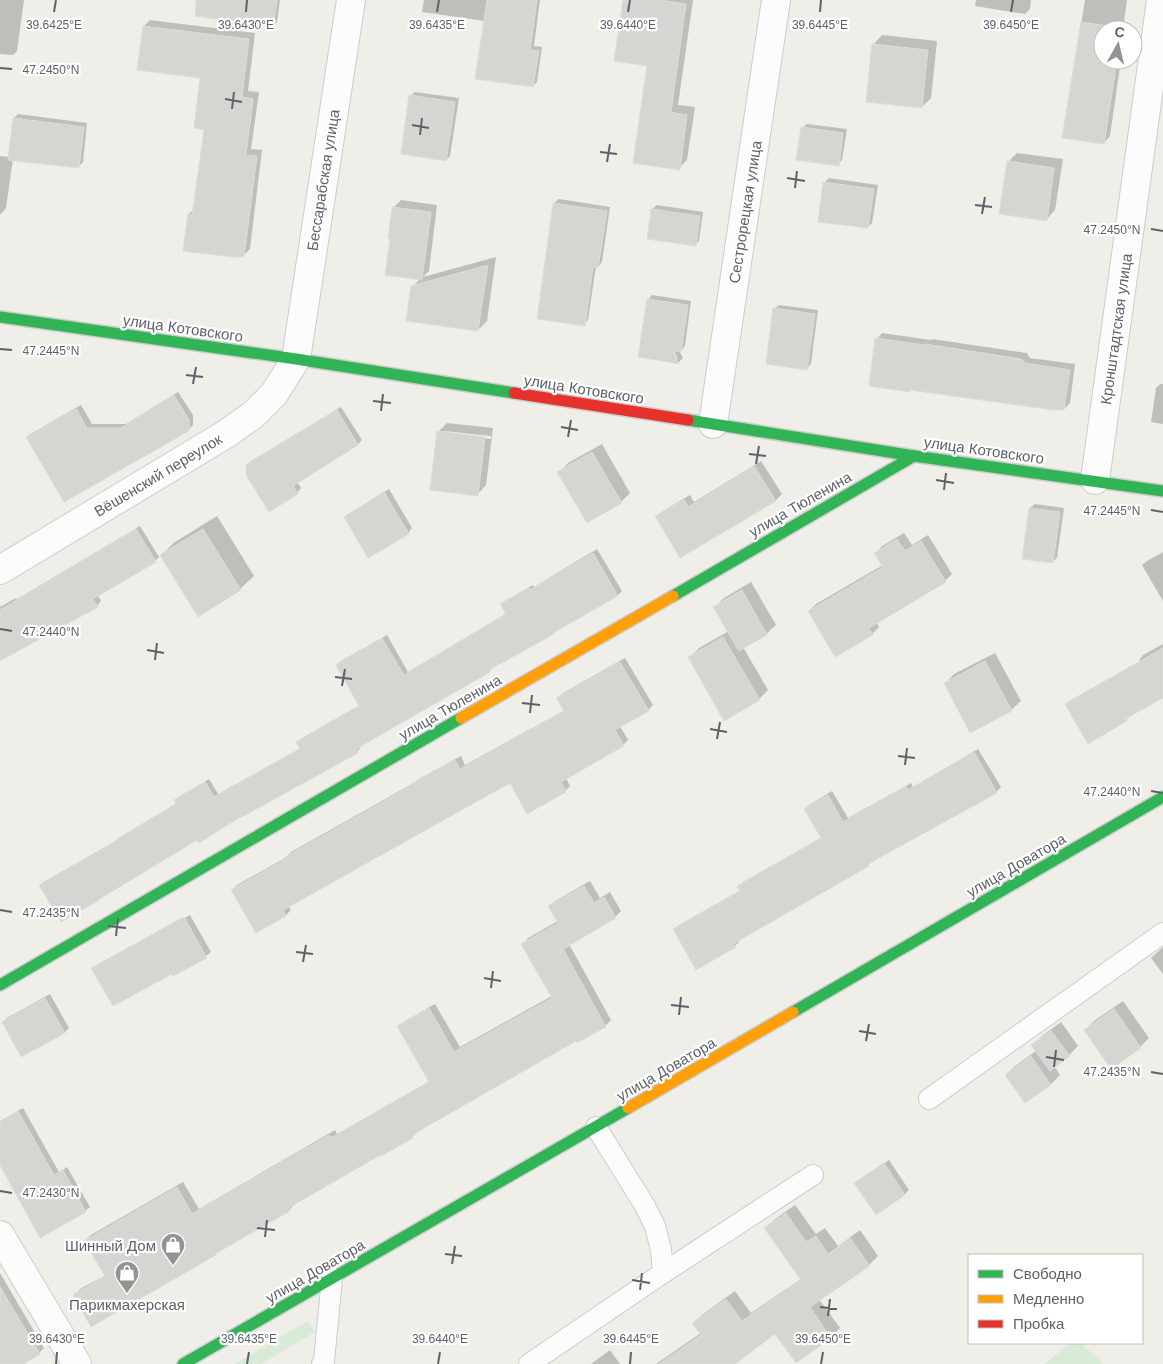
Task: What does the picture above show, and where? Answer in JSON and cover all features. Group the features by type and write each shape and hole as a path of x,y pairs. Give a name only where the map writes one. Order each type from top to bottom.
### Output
{"street":[{"name":"Бессарабская улица","path":"296,359 351,0"},
{"name":"Сестрорецкая улица","path":"713,424 776,0"},
{"name":"Кронштадтская улица","path":"1095,480 1161,0"},
{"name":"улица Котовского","path":"0,317 296,359 914,456 1163,491"},
{"name":"Вёшенский переулок","path":"0,570 233,430 253,415 274,394 296,359"},
{"name":"улица Тюленина","path":"0,985 914,456"},
{"name":"улица Доватора","path":"183,1364 596,1127 1163,797"},
{"path":"0,1235 77,1364"}],"lane":[{"path":"928,1099 1163,933"},
{"path":"596,1127 655,1226 663,1273"},
{"path":"529,1364 663,1273 813,1175"},
{"path":"322,1364 324,1361 332,1278"}],"green space":[{"path":"308,1321 315,1332 261,1364 235,1364"},
{"path":"1070,1344 1081,1344 1104,1364 1044,1364"}],"building":[{"path":"196,0 277,0 273,27 195,16"},
{"path":"487,0 537,0 530,50 539,51 533,87 475,79"},
{"path":"623,0 659,0 686,4 671,112 687,115 680,170 633,163 647,66 614,61"},
{"path":"1081,22 1093,24 1093,70 1115,70 1104,144 1062,138"},
{"path":"143,26 249,39 242,97 253,99 246,155 257,156 244,257 183,251 188,213 192,216 204,130 194,128 200,78 137,70"},
{"path":"872,44 928,50 922,108 866,102"},
{"path":"409,95 455,102 446,161 401,154"},
{"path":"13,118 84,127 79,168 8,160"},
{"path":"801,127 843,133 839,166 796,160"},
{"path":"1007,161 1054,168 1047,221 999,214"},
{"path":"823,182 874,189 868,228 818,222"},
{"path":"553,203 607,211 598,268 593,267 585,326 537,319"},
{"path":"392,207 431,212 422,280 385,275"},
{"path":"651,209 700,216 696,246 647,239"},
{"path":"488,265 478,331 406,321 411,286"},
{"path":"647,299 688,305 681,352 673,351 679,364 638,357"},
{"path":"773,308 815,314 807,370 766,364"},
{"path":"875,338 1021,359 1025,363 1070,370 1064,410 869,386"},
{"path":"174,395 189,420 189,431 64,502 26,437 76,409 87,428 121,428"},
{"path":"337,410 358,445 293,486 298,494 269,512 246,475 246,465"},
{"path":"437,431 485,437 478,496 430,490"},
{"path":"592,452 622,503 587,523 557,472"},
{"path":"754,466 776,501 680,558 655,516 684,500 688,507"},
{"path":"384,492 409,534 368,558 344,517"},
{"path":"1029,508 1060,512 1053,563 1022,559"},
{"path":"136,529 156,562 93,599 98,607 0,661 0,610"},
{"path":"203,529 241,590 198,617 160,555"},
{"path":"897,539 905,551 921,541 946,582 869,628 873,635 835,657 808,611 883,567 874,553"},
{"path":"593,553 618,596 356,749 358,753 229,824 199,843 197,840 61,922 39,885 112,844 176,804 174,800 205,782 214,797 300,749 296,742 359,706 336,665 382,638 404,675 506,614 500,604 529,588 530,590"},
{"path":"742,590 767,635 739,651 713,607"},
{"path":"723,637 760,700 724,721 688,657"},
{"path":"1163,648 1163,698 1125,719 1127,721 1088,744 1065,704"},
{"path":"985,661 1012,711 970,733 944,683"},
{"path":"620,662 649,711 615,730 624,746 561,782 566,792 527,814 510,783 283,910 286,916 256,933 231,890 455,760 460,769 564,711 556,698"},
{"path":"974,752 997,793 868,864 869,866 733,944 736,947 696,970 673,929 740,891 737,886 821,838 804,809 828,795 843,822 906,786 908,790"},
{"path":"584,886 594,903 604,897 616,918 563,949 606,1027 577,1043 576,1041 412,1135 413,1138 288,1208 290,1211 91,1327 73,1295 105,1276 84,1241 177,1187 192,1214 329,1135 331,1138 429,1082 397,1026 429,1008 454,1052 552,998 521,944 558,923 548,906"},
{"path":"184,917 207,958 173,976 172,974 113,1006 91,968"},
{"path":"45,998 65,1033 21,1057 2,1022"},
{"path":"1114,1009 1141,1048 1111,1069 1084,1030"},
{"path":"1051,1031 1070,1056 1050,1071 1031,1045"},
{"path":"1031,1056 1051,1085 1025,1103 1005,1075"},
{"path":"18,1111 54,1175 63,1170 86,1212 40,1238 0,1165 0,1121"},
{"path":"884,1163 905,1195 876,1215 854,1183"},
{"path":"786,1213 806,1242 816,1236 828,1254 850,1238 870,1266 810,1307 831,1338 796,1363 775,1334 735,1364 659,1364 701,1335 692,1323 726,1299 742,1321 801,1280 764,1228"},
{"path":"0,1287 40,1354 24,1364 0,1364"}],"traffic: fast":[{"path":"0,317 296,359 514,393"},
{"path":"688,420 914,456 1163,491"},
{"path":"673,596 914,456"},
{"path":"0,985 461,718"},
{"path":"793,1012 1163,797"},
{"path":"183,1364 628,1108"}],"traffic: slow":[{"path":"461,718 673,596"},
{"path":"628,1108 793,1012"}],"traffic: jam":[{"path":"514,393 688,420"}],"place":[{"name":"Шинный Дом","path":"173,1266"},
{"name":"Парикмахерская","path":"127,1294"}]}
